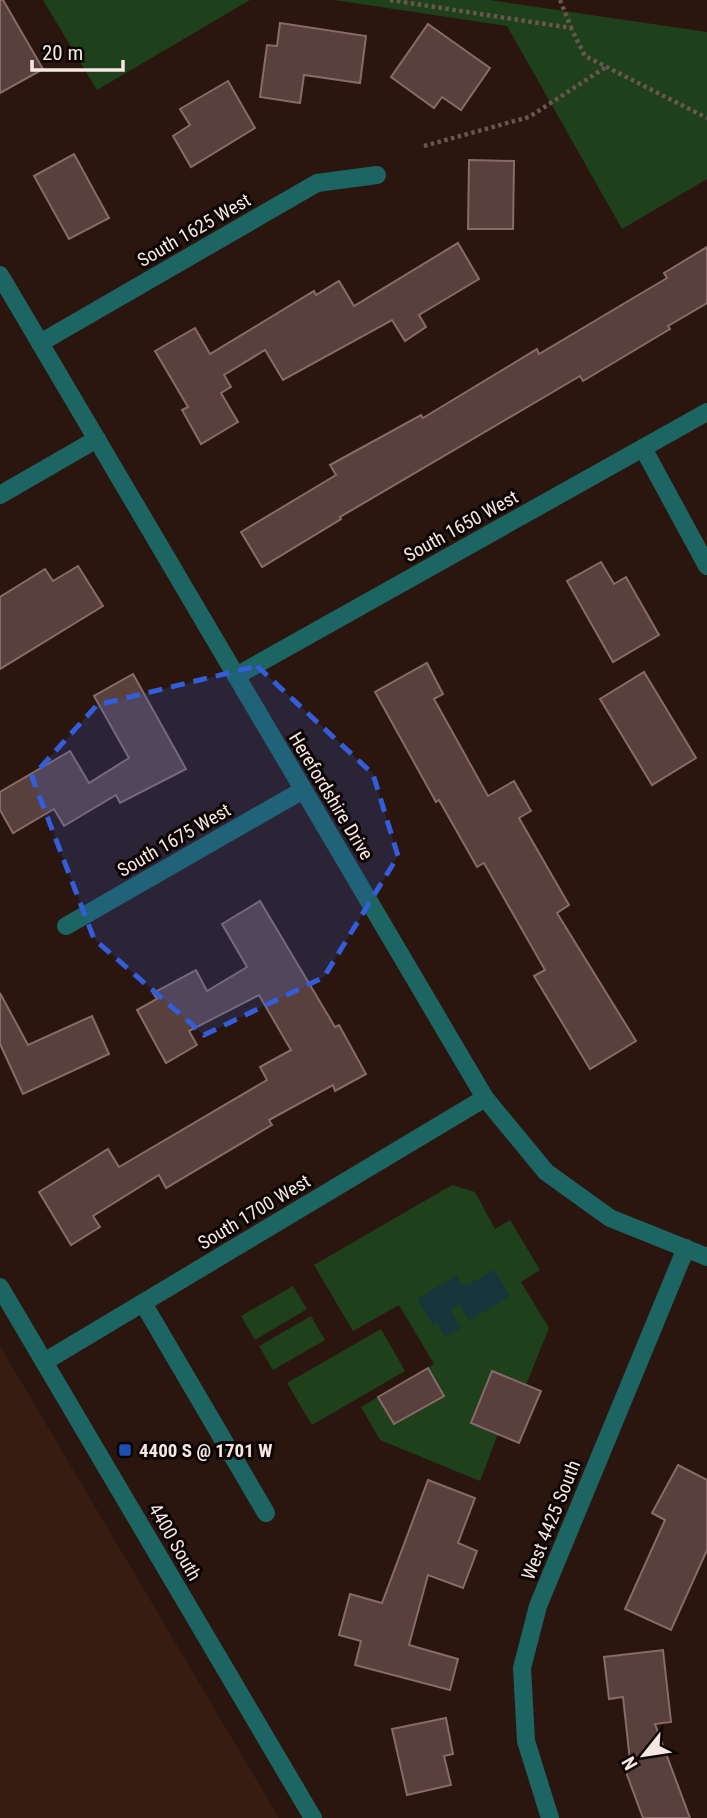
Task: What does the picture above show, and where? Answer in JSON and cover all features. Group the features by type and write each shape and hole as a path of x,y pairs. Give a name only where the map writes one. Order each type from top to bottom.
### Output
{"street":[{"name":"South 1625 West","path":"40,343 317,183 377,175"},
{"name":"Herefordshire Drive","path":"0,275 485,1098 546,1172 610,1218 707,1257"},
{"name":"South 1650 West","path":"236,676 707,412"},
{"path":"0,495 97,439"},
{"path":"643,448 707,566"},
{"name":"South 1675 West","path":"66,926 303,790"},
{"name":"South 1700 West","path":"44,1362 485,1098"},
{"name":"West 4425 South","path":"550,1818 526,1741 522,1668 538,1606 686,1248"},
{"name":"4400 South","path":"0,1287 313,1818"},
{"path":"143,1303 266,1513"}],"path":[{"path":"390,0 571,28"},
{"path":"560,0 584,56 707,118"},
{"path":"424,146 529,117 606,67"}],"highlighted area":[{"path":"257,666 373,774 398,856 324,977 204,1035 94,939 32,777 97,705"}],"shaded area":[{"path":"0,1346 279,1818 0,1818"}],"green space":[{"path":"43,0 250,0 97,90"},
{"path":"334,0 490,0 707,32 707,179 622,229 507,26"},
{"path":"452,1185 475,1192 495,1229 510,1220 540,1270 521,1282 549,1328 526,1385 492,1371 471,1422 498,1434 480,1481 380,1440 361,1407 378,1397 394,1424 443,1396 428,1368 434,1364 399,1305 353,1331 314,1265"},
{"path":"293,1286 307,1309 255,1340 241,1316"},
{"path":"311,1316 325,1340 273,1370 259,1346"},
{"path":"381,1329 405,1371 312,1425 287,1383"}],"water":[{"path":"494,1270 510,1296 469,1321 460,1305 450,1310 461,1328 445,1337 437,1323 433,1325 417,1299 457,1275 462,1285 468,1285"}],"building":[{"path":"0,0 3,0 43,69 0,93"},
{"path":"280,23 366,36 360,83 304,75 300,103 260,97 267,45 277,46"},
{"path":"428,24 490,68 461,110 442,97 434,108 391,77"},
{"path":"228,81 255,128 191,167 173,136 190,125 180,109"},
{"path":"74,154 109,218 69,239 34,176"},
{"path":"469,160 514,161 513,229 468,229"},
{"path":"458,243 479,279 419,315 426,327 405,341 392,320 283,380 265,350 224,375 231,387 221,393 238,422 201,444 182,410 188,407 155,351 195,328 210,354 314,291 316,295 339,281 354,306"},
{"path":"707,247 707,303 668,326 670,329 583,381 580,376 340,517 341,519 262,567 241,532 336,475 330,465 421,415 423,418 537,349 539,354 667,278 664,273"},
{"path":"601,562 614,584 626,577 659,635 613,662 567,581"},
{"path":"78,566 103,606 0,669 0,597 45,569 53,581"},
{"path":"427,663 443,694 434,699 488,796 514,781 531,811 519,818 569,905 557,913 636,1041 590,1069 534,976 545,970 484,863 477,867 439,800 436,802 375,692"},
{"path":"644,672 696,758 652,785 600,699"},
{"path":"133,674 186,769 120,803 116,795 64,826 54,809 13,833 0,810 0,792 70,751 89,783 129,758 94,696"},
{"path":"260,901 335,1027 339,1025 366,1074 335,1091 333,1085 269,1120 272,1125 166,1188 159,1175 93,1216 100,1227 71,1245 39,1192 108,1149 119,1167 267,1080 260,1067 291,1050 259,995 189,1031 197,1045 166,1063 137,1010 157,999 153,993 196,970 207,991 247,967 222,924"},
{"path":"0,993 28,1045 92,1016 109,1054 23,1094 0,1044"},
{"path":"428,1368 444,1396 394,1424 378,1397"},
{"path":"492,1371 541,1391 519,1443 471,1423"},
{"path":"678,1465 707,1480 707,1550 671,1630 625,1609 665,1520 652,1513"},
{"path":"428,1480 475,1498 458,1543 477,1551 463,1588 428,1575 409,1645 458,1659 450,1690 355,1665 361,1641 339,1635 350,1594 382,1603"},
{"path":"663,1650 671,1722 655,1724 690,1818 643,1818 623,1764 630,1761 623,1697 609,1699 604,1657"},
{"path":"446,1718 453,1754 444,1756 451,1785 407,1795 392,1729"}],"place":[{"name":"4400 S @ 1701 W","path":"125,1450"}]}
